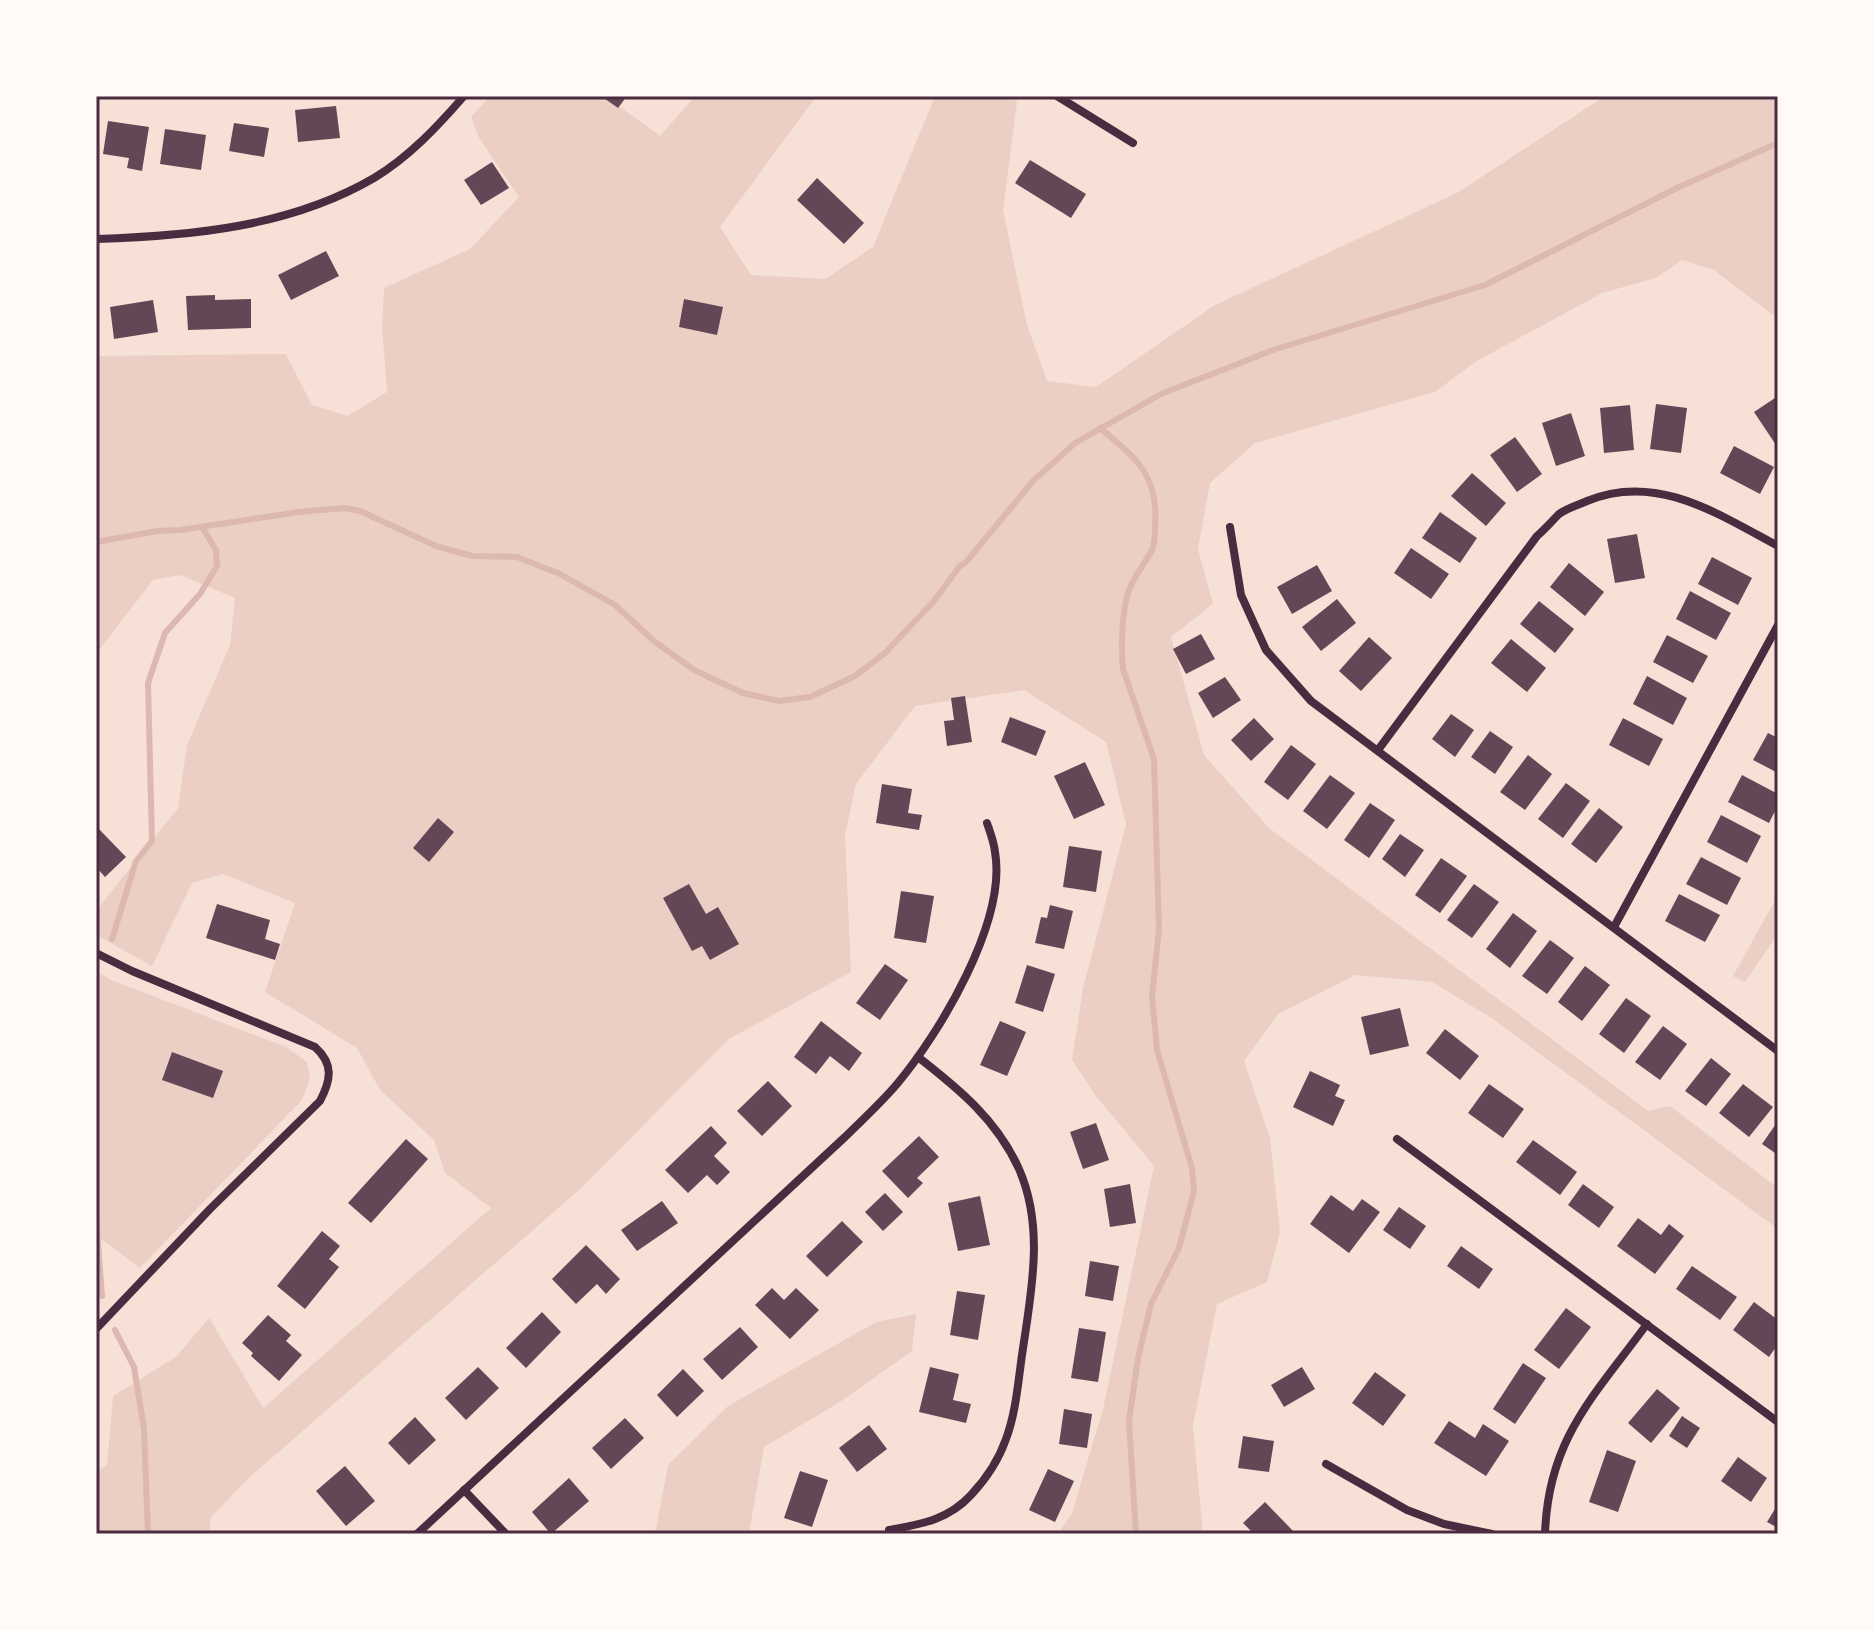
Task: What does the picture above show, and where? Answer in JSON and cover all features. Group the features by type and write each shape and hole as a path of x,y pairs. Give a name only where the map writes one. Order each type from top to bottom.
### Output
{"street":[{"path":"96,239 234,227 322,202 375,177 407,154 464,96"},
{"path":"1057,96 1133,143"},
{"path":"1378,750 1537,536 1562,512 1606,493 1638,490 1674,495 1701,505 1778,546"},
{"path":"1230,527 1241,595 1266,650 1311,701 1778,1051"},
{"path":"1614,927 1778,625"},
{"path":"417,1534 845,1137 896,1086 954,1000 974,958 990,912 996,880 996,854 987,823"},
{"path":"96,953 315,1047 328,1062 330,1073 328,1087 320,1101 210,1209 96,1329"},
{"path":"889,1530 942,1518 970,1496 992,1468 1006,1439 1014,1408 1034,1258 1034,1233 1024,1184 1002,1137 984,1113 957,1087 918,1057"},
{"path":"1397,1139 1778,1422"},
{"path":"1545,1534 1546,1500 1563,1445 1578,1418 1647,1324"},
{"path":"1326,1464 1407,1510 1444,1524 1492,1534"},
{"path":"464,1490 506,1534"}],"shaded area":[{"path":"490,96 605,96 660,136 695,96 813,96 815,98 720,227 751,275 825,279 873,247 935,96 1010,96 1017,102 1003,210 1027,325 1047,381 1096,387 1215,305 1457,193 1605,96 1778,96 1778,319 1714,270 1682,260 1656,278 1602,293 1475,362 1435,392 1255,443 1210,483 1198,549 1213,604 1171,637 1204,755 1269,828 1648,1111 1670,1106 1778,1188 1778,1229 1490,1017 1432,982 1355,975 1278,1014 1244,1061 1270,1138 1280,1232 1267,1282 1217,1304 1193,1426 1203,1534 1058,1534 1072,1513 1103,1409 1154,1166 1096,1096 1072,1060 1083,988 1126,824 1106,742 1024,690 915,706 856,784 845,835 851,972 729,1039 579,1190 251,1476 211,1517 209,1534 96,1534 96,1471 107,1465 113,1396 176,1357 209,1318 263,1408 491,1208 445,1173 434,1140 380,1090 357,1048 265,992 295,903 223,874 192,883 152,966 96,935 99,907 178,808 187,745 230,645 235,598 180,575 153,580 96,654 96,356 286,354 312,405 348,416 387,392 382,327 384,288 470,249 519,197 479,138 471,117"},
{"path":"1778,895 1778,934 1745,982 1733,976"},
{"path":"96,971 111,980 286,1047 307,1062 310,1078 302,1100 140,1268 96,1235"},
{"path":"916,1314 912,1351 837,1404 764,1447 749,1534 655,1534 668,1465 728,1406 876,1322"}],"building":[{"path":"601,96 627,96 618,108"},
{"path":"336,106 340,138 298,142 295,110"},
{"path":"108,121 149,127 142,171 127,168 129,158 103,154"},
{"path":"234,123 269,128 264,157 229,151"},
{"path":"165,129 206,135 201,170 160,164"},
{"path":"1030,160 1086,194 1071,218 1015,183"},
{"path":"492,162 509,188 481,205 464,180"},
{"path":"817,178 864,223 844,244 797,200"},
{"path":"326,251 339,276 291,300 278,275"},
{"path":"215,295 215,300 251,299 251,328 188,330 186,296"},
{"path":"684,299 723,307 717,335 679,327"},
{"path":"153,300 158,332 114,339 110,307"},
{"path":"1778,396 1778,448 1754,412"},
{"path":"1656,404 1687,408 1681,453 1650,449"},
{"path":"1630,405 1634,450 1604,453 1600,408"},
{"path":"1571,413 1585,456 1556,466 1542,423"},
{"path":"1515,437 1542,474 1517,492 1490,455"},
{"path":"1734,446 1774,467 1760,494 1720,473"},
{"path":"1472,473 1506,503 1486,526 1451,496"},
{"path":"1440,512 1477,538 1460,563 1422,538"},
{"path":"1637,534 1645,578 1615,583 1607,539"},
{"path":"1411,548 1449,574 1431,599 1394,573"},
{"path":"1712,557 1752,578 1738,605 1698,584"},
{"path":"1569,563 1604,592 1585,616 1550,587"},
{"path":"1317,565 1332,591 1292,614 1277,587"},
{"path":"1690,591 1731,613 1716,640 1676,619"},
{"path":"1337,599 1356,623 1321,651 1302,627"},
{"path":"1539,601 1574,629 1555,653 1520,624"},
{"path":"1201,634 1215,659 1186,674 1173,649"},
{"path":"1667,635 1708,656 1693,683 1653,662"},
{"path":"1369,637 1392,658 1361,691 1339,671"},
{"path":"1511,639 1546,668 1527,692 1491,663"},
{"path":"1647,676 1687,698 1673,725 1633,704"},
{"path":"1225,677 1241,700 1213,718 1198,693"},
{"path":"965,696 972,742 947,746 944,721 954,720 951,698"},
{"path":"1451,714 1474,730 1455,757 1432,739"},
{"path":"1010,717 1046,731 1036,756 1001,742"},
{"path":"1254,718 1274,739 1251,761 1231,740"},
{"path":"1623,718 1663,739 1649,766 1609,745"},
{"path":"1490,731 1513,747 1495,774 1471,757"},
{"path":"1768,733 1778,738 1778,773 1753,760"},
{"path":"1291,745 1316,764 1288,800 1264,782"},
{"path":"1528,755 1552,774 1525,810 1500,792"},
{"path":"1085,762 1105,805 1074,819 1054,776"},
{"path":"1330,775 1355,793 1327,829 1303,811"},
{"path":"1742,775 1778,794 1778,805 1769,823 1728,802"},
{"path":"1566,783 1590,801 1563,838 1538,819"},
{"path":"882,784 912,789 908,813 922,815 919,830 876,823"},
{"path":"1370,803 1395,820 1369,858 1344,840"},
{"path":"1599,808 1623,827 1596,863 1571,844"},
{"path":"1721,815 1761,836 1747,863 1707,842"},
{"path":"438,818 454,832 429,862 413,848"},
{"path":"96,826 126,857 105,877 96,867"},
{"path":"1400,834 1424,850 1405,877 1382,859"},
{"path":"1069,846 1102,851 1096,892 1063,887"},
{"path":"1701,857 1741,878 1727,905 1686,884"},
{"path":"1441,858 1467,876 1440,913 1415,895"},
{"path":"689,884 706,914 718,907 739,944 710,960 702,946 692,951 663,898"},
{"path":"1474,884 1499,902 1472,938 1447,920"},
{"path":"901,891 934,896 926,943 894,938"},
{"path":"1679,894 1720,915 1705,942 1665,921"},
{"path":"217,904 270,920 265,939 280,944 275,960 206,938"},
{"path":"1050,905 1073,911 1064,949 1035,943 1041,917 1047,918"},
{"path":"1513,913 1537,931 1510,968 1486,949"},
{"path":"1550,940 1574,958 1547,994 1522,976"},
{"path":"885,964 908,980 880,1020 856,1003"},
{"path":"1027,965 1055,974 1043,1012 1015,1003"},
{"path":"1585,966 1610,985 1582,1021 1558,1002"},
{"path":"1626,998 1651,1016 1624,1053 1599,1034"},
{"path":"1400,1008 1409,1046 1370,1055 1361,1017"},
{"path":"821,1021 862,1053 849,1071 830,1056 816,1074 794,1057"},
{"path":"1000,1021 1026,1032 1007,1076 980,1065"},
{"path":"1663,1026 1687,1044 1660,1080 1635,1062"},
{"path":"1445,1029 1479,1056 1460,1080 1426,1053"},
{"path":"172,1052 223,1071 213,1098 162,1080"},
{"path":"1711,1058 1731,1074 1706,1106 1685,1091"},
{"path":"1310,1071 1340,1085 1335,1096 1345,1100 1333,1126 1293,1107"},
{"path":"768,1081 792,1106 762,1136 737,1111"},
{"path":"1489,1084 1524,1109 1503,1138 1468,1113"},
{"path":"1743,1084 1773,1107 1749,1137 1719,1113"},
{"path":"1778,1121 1778,1155 1762,1144"},
{"path":"1096,1123 1109,1160 1083,1169 1070,1132"},
{"path":"711,1126 727,1143 714,1156 730,1172 717,1185 707,1175 688,1193 665,1170"},
{"path":"919,1136 939,1157 917,1178 923,1183 908,1198 882,1171"},
{"path":"406,1139 428,1159 371,1223 348,1203"},
{"path":"1533,1140 1577,1172 1560,1195 1516,1162"},
{"path":"1130,1184 1136,1223 1110,1227 1104,1189"},
{"path":"1583,1184 1614,1207 1599,1228 1568,1205"},
{"path":"885,1193 903,1212 883,1231 865,1212"},
{"path":"1331,1195 1353,1211 1362,1199 1380,1212 1349,1253 1310,1224"},
{"path":"980,1196 990,1245 958,1251 948,1203"},
{"path":"662,1201 678,1223 637,1251 621,1230"},
{"path":"1399,1207 1426,1226 1410,1249 1383,1230"},
{"path":"1638,1218 1661,1235 1669,1224 1684,1236 1655,1274 1617,1246"},
{"path":"842,1221 863,1242 827,1277 806,1256"},
{"path":"322,1231 340,1246 329,1259 339,1267 305,1309 277,1286"},
{"path":"586,1245 620,1279 606,1294 597,1284 576,1304 552,1279"},
{"path":"1461,1246 1493,1269 1479,1289 1447,1266"},
{"path":"1090,1261 1119,1266 1113,1301 1085,1296"},
{"path":"1692,1266 1737,1297 1720,1320 1676,1289"},
{"path":"772,1288 784,1300 796,1288 819,1310 790,1339 755,1305"},
{"path":"957,1291 985,1295 978,1340 950,1335"},
{"path":"1754,1302 1778,1320 1778,1344 1769,1357 1733,1330"},
{"path":"1566,1308 1591,1327 1559,1369 1534,1350"},
{"path":"542,1312 561,1332 526,1368 506,1348"},
{"path":"268,1315 291,1335 286,1341 302,1355 279,1381 251,1356 253,1353 242,1343"},
{"path":"740,1327 758,1347 722,1380 703,1359"},
{"path":"1079,1328 1106,1332 1098,1382 1071,1378"},
{"path":"1523,1363 1546,1378 1515,1424 1493,1409"},
{"path":"478,1367 499,1388 466,1420 445,1398"},
{"path":"930,1367 959,1374 953,1400 971,1404 966,1423 919,1412"},
{"path":"1302,1367 1315,1389 1284,1407 1271,1385"},
{"path":"683,1369 704,1391 677,1417 657,1395"},
{"path":"1375,1372 1406,1395 1383,1426 1352,1403"},
{"path":"1657,1389 1680,1408 1651,1443 1628,1423"},
{"path":"1064,1409 1092,1414 1087,1448 1059,1444"},
{"path":"1682,1416 1700,1428 1687,1448 1669,1436"},
{"path":"415,1417 436,1440 409,1465 388,1443"},
{"path":"625,1418 644,1438 611,1469 592,1448"},
{"path":"1449,1421 1475,1438 1483,1424 1509,1441 1486,1476 1434,1443"},
{"path":"869,1425 887,1449 857,1472 839,1448"},
{"path":"1243,1436 1274,1441 1269,1472 1238,1468"},
{"path":"1607,1450 1636,1461 1618,1512 1589,1502"},
{"path":"1738,1457 1767,1478 1751,1502 1721,1481"},
{"path":"345,1466 375,1501 346,1526 316,1491"},
{"path":"1048,1469 1074,1481 1055,1522 1029,1510"},
{"path":"800,1471 828,1480 812,1527 784,1518"},
{"path":"569,1478 589,1501 551,1534 532,1512"},
{"path":"1265,1502 1296,1534 1254,1534 1243,1523"},
{"path":"1778,1504 1778,1528 1767,1522"}],"waterway":[{"path":"96,542 299,512 345,508 360,511 436,546 472,556 517,557 560,574 615,605 654,641 694,670 743,693 779,701 810,697 855,676 885,653 934,601 1033,481 1075,443 1161,394 1276,349 1485,285 1677,188 1778,143"},
{"path":"1100,428 1142,469 1149,480 1155,508 1153,547 1126,600 1122,661 1154,759 1159,930 1152,996 1157,1050 1192,1168 1194,1191 1179,1248 1151,1304 1138,1358 1129,1421 1136,1534"},
{"path":"112,939 136,861 152,841 148,683 165,633 200,594 217,566 216,550 202,527"},
{"path":"96,1217 102,1296"},
{"path":"115,1330 134,1367 144,1429 148,1534"}]}
